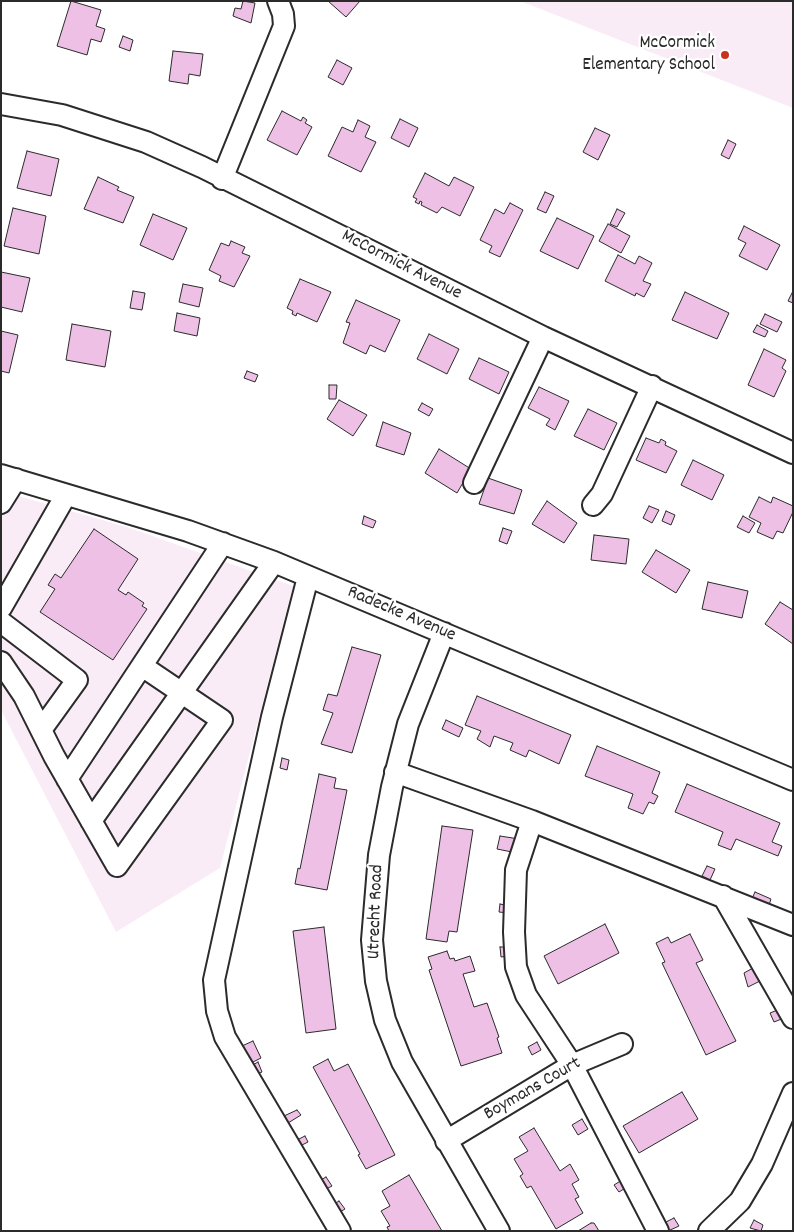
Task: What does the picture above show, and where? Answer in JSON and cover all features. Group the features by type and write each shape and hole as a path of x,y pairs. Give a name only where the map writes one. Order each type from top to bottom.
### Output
{"street":[{"path":"222,179 284,26 283,14 278,1"},
{"name":"McCormick Avenue","path":"1,104 38,109 146,142 543,337 793,453"},
{"path":"474,483 543,337"},
{"path":"593,505 602,494 652,386"},
{"path":"1,503 9,477"},
{"name":"Radecke Avenue","path":"9,477 223,543 274,562 793,780"},
{"path":"1,608 66,495"},
{"path":"67,779 223,543"},
{"path":"91,822 274,562"},
{"path":"308,577 270,726 214,980 217,1011 225,1037 340,1231"},
{"path":"1,622 78,680 41,730"},
{"name":"Utrecht Road","path":"444,633 408,724 396,772 379,855 372,940 376,981 385,1020 402,1062 499,1231"},
{"path":"1,662 24,696 67,779 117,866 222,720 142,666"},
{"path":"396,772 532,821 793,925"},
{"path":"532,821 516,870 514,932 516,966 526,994 572,1065 658,1231"},
{"path":"724,896 793,1018"},
{"name":"Boymans Court","path":"446,1141 572,1065 622,1044"},
{"path":"710,1231 740,1201 762,1164 793,1093"}],"shaded area":[{"name":"McCormick Elementary School","path":"520,1 793,1 793,108"},
{"path":"1,491 130,528 293,586 220,868 116,932 1,710"}],"building":[{"path":"71,1 101,10 96,26 105,29 101,42 91,39 87,55 57,46"},
{"path":"243,1 255,3 251,23 233,16 235,8 241,9"},
{"path":"328,1 360,1 346,17"},
{"path":"123,36 133,40 130,51 119,47"},
{"path":"173,51 203,54 200,76 189,74 188,84 169,81"},
{"path":"337,60 352,68 343,85 328,77"},
{"path":"282,111 301,121 303,117 307,120 305,123 312,127 297,155 267,140"},
{"path":"400,119 418,128 409,147 391,138"},
{"path":"358,120 370,126 365,137 376,142 361,172 328,156 342,127 353,132"},
{"path":"595,128 610,135 598,160 583,152"},
{"path":"728,140 736,144 729,159 721,155"},
{"path":"27,151 59,159 51,196 17,188"},
{"path":"425,173 449,186 454,177 474,187 460,216 442,207 437,213 421,205 422,202 420,201 419,204 415,202 417,199 413,197"},
{"path":"98,177 119,187 117,190 134,197 123,223 84,209"},
{"path":"545,192 554,196 546,213 537,209"},
{"path":"510,203 523,210 500,257 489,252 492,246 480,240 495,209 504,214"},
{"path":"13,208 46,216 39,254 4,246"},
{"path":"617,209 625,213 617,227 610,224"},
{"path":"153,214 187,228 173,260 140,245"},
{"path":"557,218 594,236 578,269 540,251"},
{"path":"608,224 630,236 621,253 599,241"},
{"path":"744,226 780,245 767,270 739,256 746,243 738,239"},
{"path":"231,241 245,247 242,253 250,256 234,287 219,281 221,276 209,270 221,243 229,246"},
{"path":"618,255 635,264 639,256 652,263 643,281 651,284 644,297 636,293 635,296 605,281"},
{"path":"1,272 30,278 22,312 1,307"},
{"path":"300,279 331,292 317,322 297,313 296,316 292,314 293,311 287,308"},
{"path":"183,284 203,288 199,307 179,302"},
{"path":"133,291 145,293 142,310 130,308"},
{"path":"793,291 793,303 788,301"},
{"path":"685,292 729,313 717,339 672,320"},
{"path":"356,300 400,320 385,352 370,345 366,354 343,343 350,323 346,322"},
{"path":"177,313 200,318 197,336 174,331"},
{"path":"765,314 782,322 777,332 760,324"},
{"path":"72,324 111,331 105,367 66,360"},
{"path":"757,325 768,331 765,337 753,332"},
{"path":"1,331 18,335 9,373 1,371"},
{"path":"429,334 459,349 447,374 417,359"},
{"path":"764,349 786,360 782,368 786,371 774,397 748,385"},
{"path":"479,358 509,372 499,394 469,379"},
{"path":"247,371 258,375 255,382 244,378"},
{"path":"329,385 337,385 336,399 329,399"},
{"path":"539,387 569,401 555,430 546,425 550,419 528,408"},
{"path":"339,400 367,415 353,436 327,419"},
{"path":"422,403 433,409 429,416 418,410"},
{"path":"588,409 617,423 604,450 574,436"},
{"path":"383,422 411,433 404,455 376,446"},
{"path":"646,438 659,443 661,439 666,442 665,445 677,451 666,473 636,460"},
{"path":"439,449 471,469 457,493 425,473"},
{"path":"693,460 724,475 712,500 681,485"},
{"path":"488,478 522,490 514,514 479,504"},
{"path":"759,497 771,503 773,497 793,506 793,512 783,533 777,531 773,539 757,532 761,523 749,517"},
{"path":"547,501 577,523 564,543 532,524"},
{"path":"649,506 659,510 652,523 643,518"},
{"path":"666,511 675,515 671,525 662,521"},
{"path":"364,516 376,521 373,528 362,524"},
{"path":"743,516 755,523 749,533 737,527"},
{"path":"503,528 512,531 507,544 499,541"},
{"path":"94,529 138,559 118,590 126,595 128,592 144,603 142,606 147,609 113,660 40,612 55,589 48,585 55,574 61,578"},
{"path":"594,535 629,539 626,564 591,560"},
{"path":"656,550 690,570 676,593 642,572"},
{"path":"708,582 748,591 742,618 702,609"},
{"path":"780,602 793,610 793,644 765,624"},
{"path":"352,647 381,655 352,753 321,744 333,713 323,710 328,694 337,696"},
{"path":"477,696 571,735 559,764 529,750 526,757 510,750 513,743 494,736 490,747 477,739 481,731 465,725"},
{"path":"446,720 463,728 459,737 442,729"},
{"path":"597,746 660,772 652,793 658,796 654,804 649,802 643,814 628,808 633,794 585,776"},
{"path":"282,758 289,760 287,770 280,768"},
{"path":"319,774 336,778 334,788 347,790 327,890 295,884 298,868 300,869"},
{"path":"687,784 780,823 772,842 782,846 778,856 736,839 731,850 718,845 723,832 675,812"},
{"path":"442,826 473,830 457,932 449,931 447,942 426,939"},
{"path":"500,836 519,839 517,853 497,849"},
{"path":"707,866 715,869 710,880 702,876"},
{"path":"755,892 771,899 768,908 751,901"},
{"path":"500,904 510,906 509,913 499,912"},
{"path":"605,924 619,953 558,984 544,956"},
{"path":"324,927 336,1029 306,1033 293,931"},
{"path":"690,934 703,960 696,963 736,1041 706,1055 662,963 665,962 656,943 668,937 671,943"},
{"path":"500,947 508,947 508,956 501,957"},
{"path":"447,951 450,959 454,958 455,961 470,956 475,971 463,974 474,1007 487,1003 499,1037 497,1038 502,1053 461,1066 429,970 432,969 428,957"},
{"path":"753,968 762,980 748,987 744,973"},
{"path":"780,1009 784,1018 774,1022 770,1013"},
{"path":"253,1041 261,1058 249,1064 242,1046"},
{"path":"537,1042 541,1050 532,1055 528,1047"},
{"path":"328,1059 334,1071 348,1064 395,1155 366,1169 358,1155 360,1154 313,1067"},
{"path":"258,1062 262,1072 255,1075 251,1066"},
{"path":"682,1092 698,1119 639,1153 623,1126"},
{"path":"297,1110 301,1115 288,1123 284,1116"},
{"path":"582,1119 588,1129 578,1135 572,1125"},
{"path":"534,1128 560,1171 570,1164 579,1180 572,1184 579,1197 575,1199 583,1213 556,1229 531,1186 527,1188 520,1176 523,1174 514,1159 528,1151 519,1137"},
{"path":"305,1136 308,1142 298,1147 295,1141"},
{"path":"409,1175 442,1231 389,1231 387,1227 390,1226 381,1211 390,1206 382,1191"},
{"path":"326,1177 332,1186 324,1190 319,1181"},
{"path":"622,1180 627,1187 619,1192 614,1185"},
{"path":"339,1201 345,1209 338,1213 333,1205"},
{"path":"674,1218 679,1226 668,1231 664,1223"},
{"path":"754,1220 763,1225 761,1231 750,1228"},
{"path":"594,1223 599,1231 578,1231"}],"place":[{"name":"McCormick Elementary School","path":"725,55"}]}
